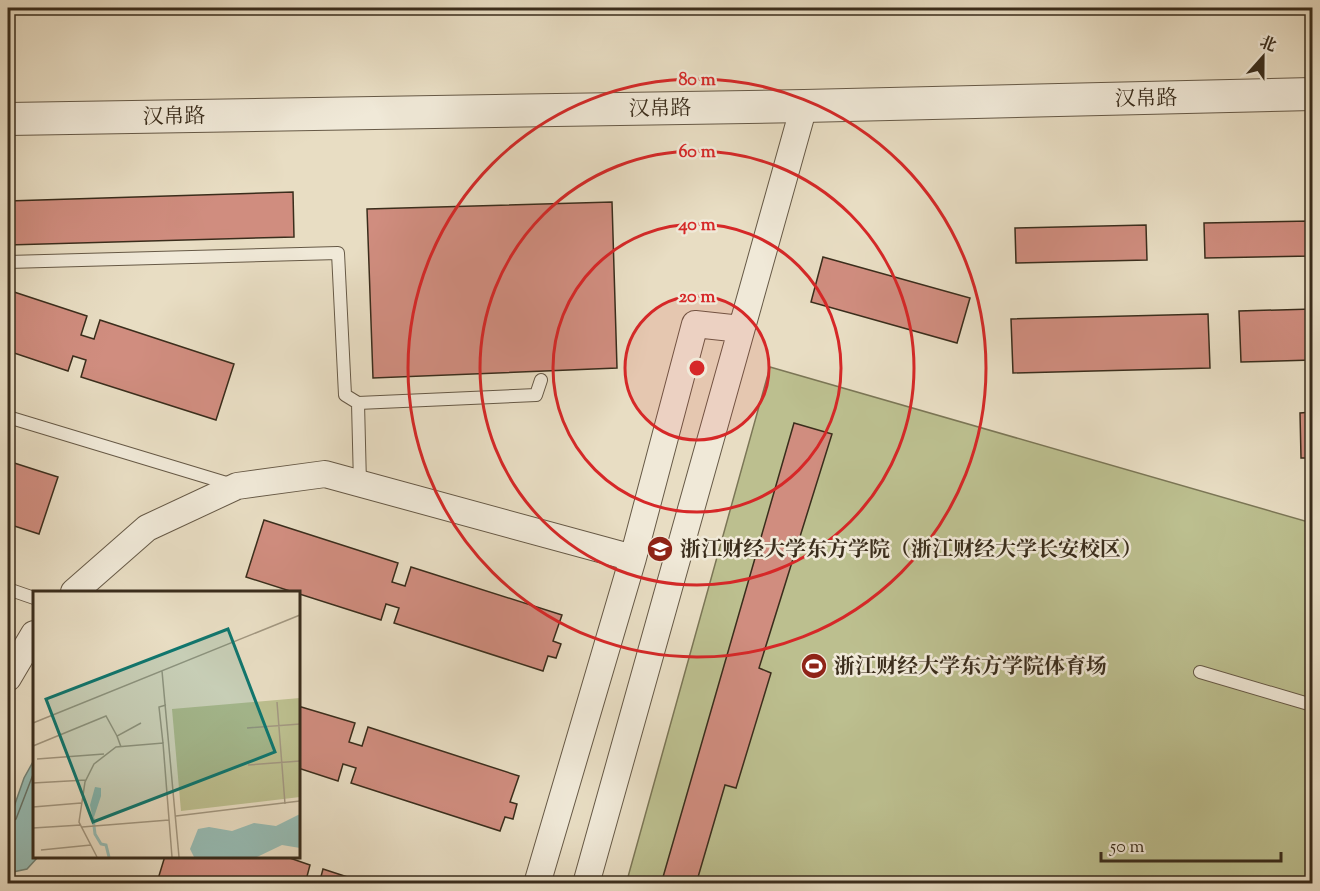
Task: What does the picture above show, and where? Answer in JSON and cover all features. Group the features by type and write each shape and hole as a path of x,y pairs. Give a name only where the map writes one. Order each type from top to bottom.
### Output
{"street":[{"name":"汉帛路","path":"8,119 804,106 1312,94"},
{"path":"586,884 804,106"},
{"path":"537,884 633,558 695,324 741,328"},
{"path":"75,591 147,528 237,486 325,474 633,558"},
{"path":"8,678 33,636"}],"lane":[{"path":"8,262 338,253 345,395 358,403 536,395 541,380"},
{"path":"358,403 360,484"},
{"path":"8,417 237,486"},
{"path":"8,590 33,598"},
{"path":"1200,672 1312,705"}],"green space":[{"path":"770,367 1312,523 1312,883 626,884"}],"water":[{"path":"33,762 33,858 37,858 27,869 8,873 8,824 24,778"}],"building":[{"path":"293,192 294,237 8,245 8,201"},
{"path":"612,202 617,368 373,378 367,209"},
{"path":"1312,221 1312,256 1205,258 1204,223"},
{"path":"1146,225 1147,260 1016,263 1015,228"},
{"path":"823,257 970,298 957,343 811,302"},
{"path":"8,290 87,316 81,335 94,339 100,320 234,364 216,420 81,377 86,360 73,356 68,371 8,351"},
{"path":"1312,309 1312,360 1241,362 1239,311"},
{"path":"1208,314 1210,368 1013,373 1011,319"},
{"path":"1312,412 1312,458 1301,458 1300,413"},
{"path":"794,423 832,434 759,668 771,673 736,788 725,785 696,884 661,884"},
{"path":"8,461 58,477 39,534 8,524"},
{"path":"264,520 398,563 392,582 405,586 411,567 562,615 553,641 561,644 556,658 548,656 543,671 394,623 399,608 386,604 381,620 300,594 300,591 290,591 246,577"},
{"path":"300,707 355,723 349,742 362,746 368,727 519,776 510,802 517,804 513,819 505,817 500,831 351,783 356,768 343,764 338,781 300,769"},
{"path":"164,858 290,858 310,865 305,884 172,884 158,879"},
{"path":"323,869 369,884 319,884"}],"place":[{"name":"浙江财经大学东方学院（浙江财经大学长安校区）","path":"660,549"},
{"name":"浙江财经大学东方学院体育场","path":"814,666"}]}
